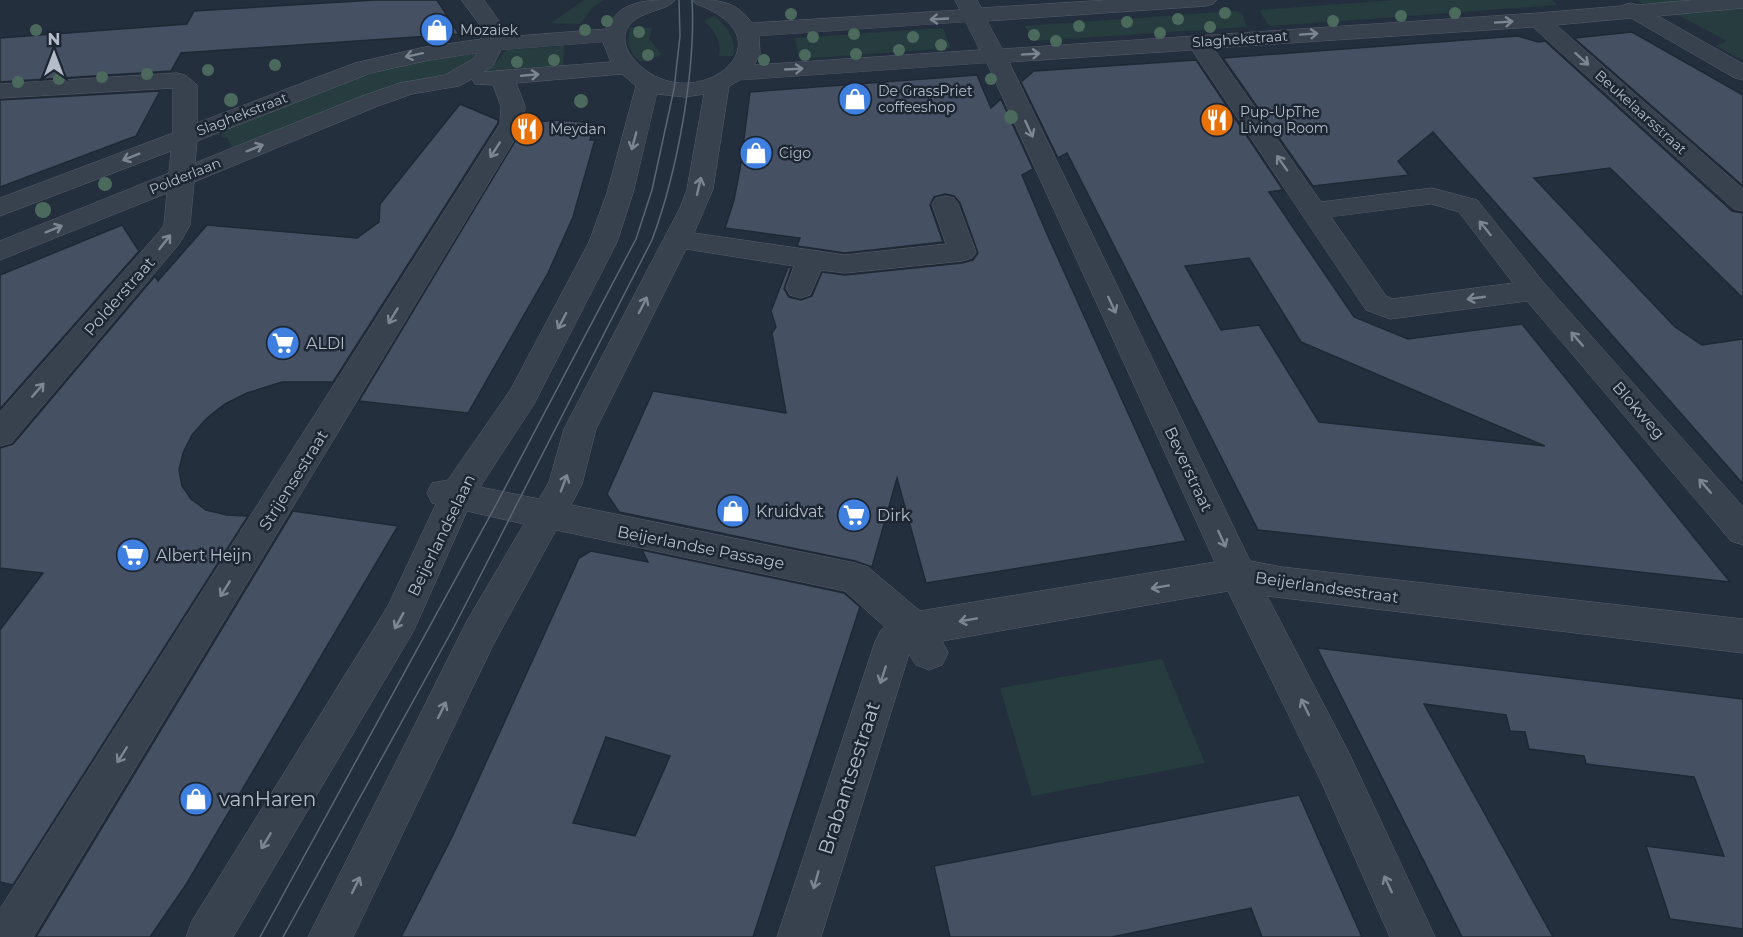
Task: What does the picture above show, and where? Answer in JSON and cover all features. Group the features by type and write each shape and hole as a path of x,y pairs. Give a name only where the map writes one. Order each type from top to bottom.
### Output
{"street":[{"path":"451,81 484,62 493,44 492,27 473,0"},
{"path":"746,30 970,8 1206,0"},
{"path":"638,75 614,50 614,35 616,28 626,16 640,7 657,1"},
{"path":"330,937 480,633 565,484 580,429 700,189 727,78 750,52 750,39 740,20 714,2"},
{"name":"Slaghekstraat","path":"638,75 674,89 694,88 727,78 1198,42 1538,20 1623,5 1743,2"},
{"path":"1623,5 1743,73"},
{"name":"Beverstraat","path":"970,8 1238,574 1335,767 1413,937"},
{"name":"Beukelaarsstraat","path":"1538,20 1743,203"},
{"name":"Slaghekstraat","path":"0,91 177,80 185,85 185,136 363,68 427,52 493,44 614,35"},
{"path":"1198,42 1376,303 1390,309 1534,290"},
{"path":"451,81 638,75"},
{"name":"Beijerlandselaan","path":"208,937 401,618 450,494 504,427 523,396 603,242 620,192 638,75"},
{"name":"Strijensestraat","path":"8,937 512,124 513,106 502,78"},
{"name":"Polderlaan","path":"0,251 370,101 408,88 451,81"},
{"path":"0,208 185,136"},
{"name":"Polderstraat","path":"0,434 169,238 177,225 185,136"},
{"name":"Blokweg","path":"1315,211 1432,196 1468,206 1534,290 1743,531"},
{"path":"676,239 845,264 962,252 945,204"},
{"path":"800,288 811,259"},
{"name":"Beijerlandse Passage","path":"450,494 855,578 922,641"},
{"name":"Beijerlandsestraat","path":"922,641 1238,574 1282,583 1743,636"},
{"name":"Brabantsestraat","path":"799,937 894,642 922,641"}],"green space":[{"path":"584,0 604,0 592,8 580,24 551,23"},
{"path":"1396,0 1552,0 1557,5 1272,26 1260,12 1261,10"},
{"path":"1638,0 1743,0 1743,60 1716,46 1727,41 1674,13 1646,6"},
{"path":"1237,11 1242,13 1247,27 1035,41 1031,40 1025,26"},
{"path":"714,16 730,33 734,44 733,56 719,56 716,36 704,21"},
{"path":"630,27 652,28 649,39 662,55 641,62 634,56 628,45"},
{"path":"943,28 951,48 799,59 795,38"},
{"path":"564,46 563,66 481,73 497,61 506,50"},
{"path":"484,52 458,70 233,151 227,137 222,138 222,128 350,79 416,61"},
{"path":"1162,659 1205,763 1032,796 1000,688"}],"building":[{"path":"375,0 437,0 459,34 181,53 171,71 0,82 0,38 187,24 194,11"},
{"path":"1632,32 1743,95 1743,186 1574,38"},
{"path":"1518,36 1538,42 1545,41 1732,211 1743,213 1743,298 1610,168 1534,178 1675,327 1702,345 1743,339 1743,484 1433,132 1398,161 1409,175 1313,186 1223,58"},
{"path":"1196,60 1283,190 1269,192 1354,317 1408,339 1522,324 1730,582 1258,530 1067,153 1058,158 1021,82 1034,71","holes":["1249,258 1301,342 1545,446 1319,422 1259,325 1221,330 1185,266"]},
{"path":"977,75 991,108 1001,99 1033,169 1022,175 1186,541 926,583 897,478 872,567 855,561 619,512 607,494 653,391 786,413 772,333 776,327 771,311 788,267 791,268 784,289 789,297 801,300 812,296 822,272 845,275 962,263 973,260 978,253 960,203 954,196 945,194 934,197 930,205 943,242 845,253 797,246 800,238 725,228 734,200 740,169 750,92"},
{"path":"160,91 136,136 0,187 0,100"},
{"path":"460,104 498,120 498,123 333,382 282,382 247,393 225,404 207,418 192,435 183,453 179,470 182,486 191,499 206,510 227,515 248,516 13,885 0,882 0,630 43,573 0,568 0,448 13,444 155,276 158,281 207,225 357,238 379,222 380,204"},
{"path":"557,120 595,123 590,140 595,140 573,217 548,273 468,413 359,401 526,123"},
{"path":"122,225 139,251 0,409 0,275"},
{"path":"293,511 398,526 187,883 150,937 36,937"},
{"path":"642,550 844,593 860,607 753,937 401,937 452,837 579,558 591,551 648,562","holes":["606,737 670,756 635,836 573,823"]},
{"path":"1317,648 1743,699 1743,929 1670,919 1646,846 1724,856 1694,777 1586,764 1584,756 1529,749 1525,732 1510,731 1506,715 1424,704 1553,937 1462,937"},
{"path":"1299,795 1362,937 1262,937 1251,908 1112,937 950,937 934,866"}],"tram line":[{"path":"260,937 497,503 636,239 652,190 674,89 680,36 679,0"},
{"path":"283,937 454,627 652,240 669,184 683,122 691,58 692,0"}],"place":[{"name":"Mozaiek","path":"437,30"},
{"name":"De GrassPriet coffeeshop","path":"855,99"},
{"name":"Pup-UpThe Living Room","path":"1217,120"},
{"name":"Meydan","path":"527,129"},
{"name":"Cigo","path":"756,153"},
{"name":"ALDI","path":"283,343"},
{"name":"Kruidvat","path":"733,511"},
{"name":"Dirk","path":"854,515"},
{"name":"Albert Heijn","path":"133,555"},
{"name":"vanHaren","path":"196,799"}]}
